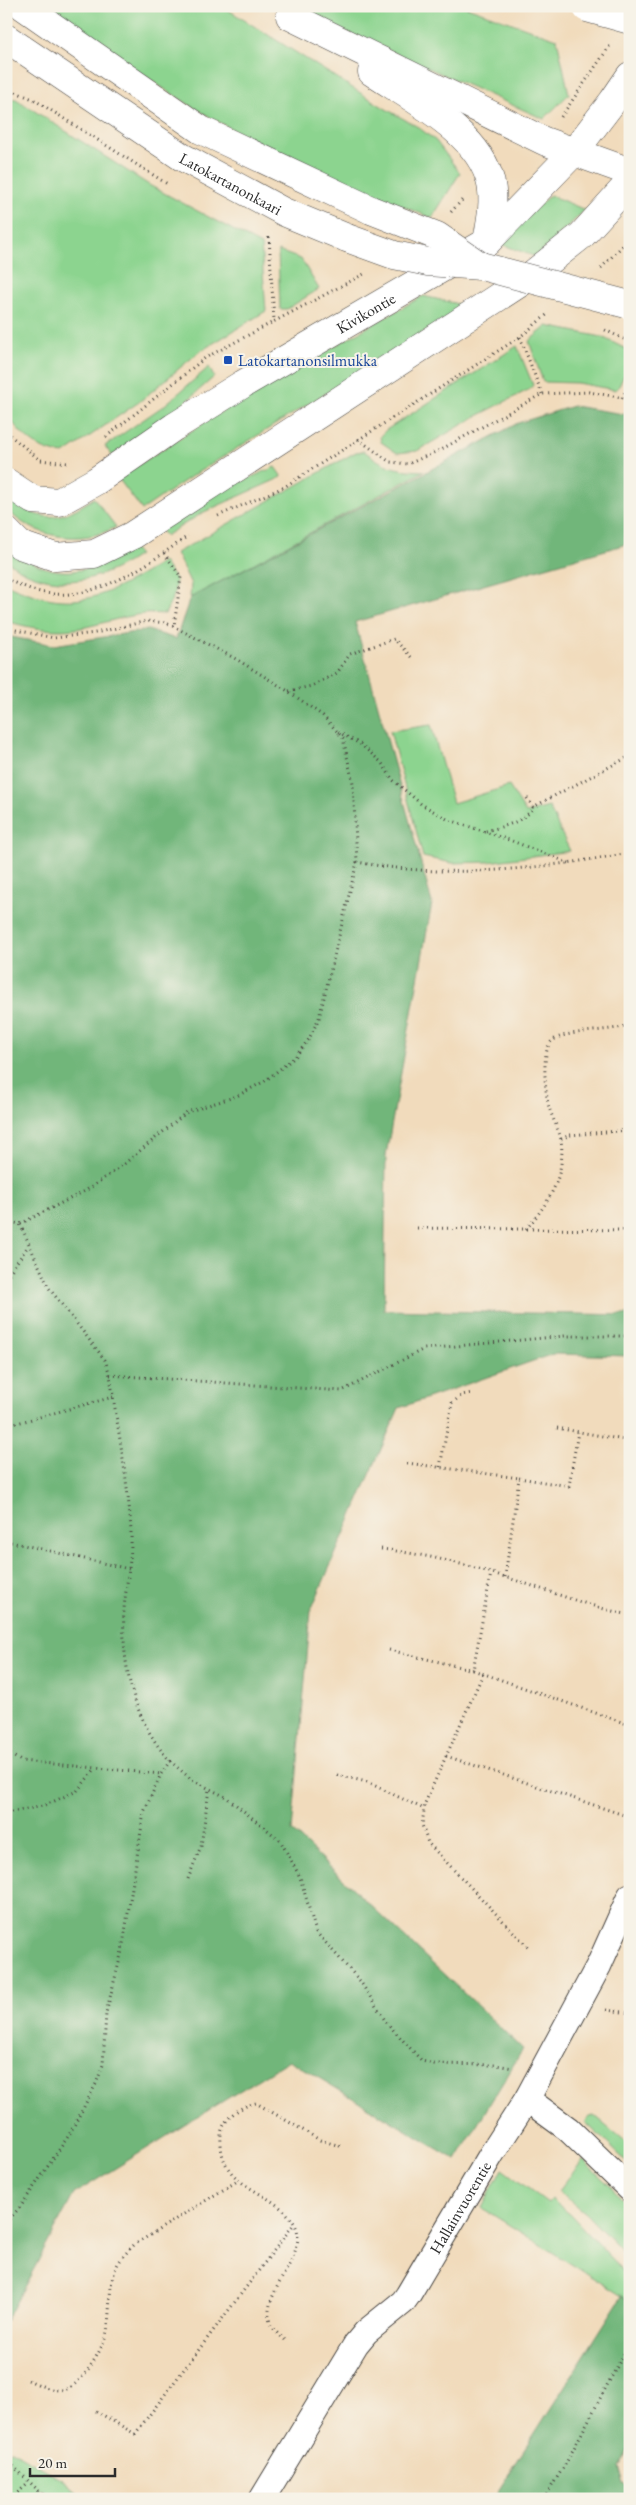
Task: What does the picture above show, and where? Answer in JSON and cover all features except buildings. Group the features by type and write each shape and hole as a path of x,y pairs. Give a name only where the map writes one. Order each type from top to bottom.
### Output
{"main road":[{"name":"Latokartanonkaari","path":"24,6 201,130 371,210 484,254 628,304"},
{"path":"585,7 622,30"},
{"path":"282,11 512,126 574,152 630,172"},
{"path":"282,11 456,129 478,153 492,185 484,254"},
{"name":"Latokartanonkaari","path":"6,38 182,157 284,212 394,255 420,260 484,254"},
{"name":"Kivikontie","path":"6,482 33,500 59,502 96,482 174,427 243,384 484,254 574,152 613,102 630,76"},
{"path":"6,531 20,545 55,557 94,554 142,529 529,277 582,235 630,182"}],"street":[{"name":"Hallainvuorentie","path":"262,2499 356,2344 366,2332 404,2302 491,2155 528,2099 599,1965 630,1896"},
{"path":"528,2099 568,2129 630,2190"}],"path":[{"path":"559,119 622,30"},
{"path":"449,215 467,193"},
{"path":"269,237 274,320"},
{"path":"598,272 630,238"},
{"path":"100,441 204,358 372,270"},
{"path":"213,518 284,487 520,337 555,307"},
{"path":"598,326 630,342"},
{"path":"520,337 542,394"},
{"path":"622,398 630,382"},
{"path":"358,439 390,462 408,464 440,450 542,394 589,392 630,399"},
{"path":"6,432 40,460 68,463 73,460"},
{"path":"6,578 34,591 56,594 80,594 105,586 164,553 192,533"},
{"path":"164,553 181,577 174,626"},
{"path":"6,628 54,638 147,621 174,626 236,659 288,691 324,716 342,738 354,783 357,862 319,1018 309,1039 295,1057 265,1081 236,1096 187,1112 118,1169 85,1191 20,1224 6,1220"},
{"path":"288,691 312,686 337,673 350,654 394,639 413,659"},
{"path":"336,730 360,744 380,762 394,780 421,804 447,819 485,831 570,864"},
{"path":"485,831 507,826 530,813 533,807 630,756"},
{"path":"527,798 533,807"},
{"path":"357,862 383,867 464,872 516,871 570,864 630,853"},
{"path":"526,1229 546,1206 555,1188 561,1139 548,1105 545,1078 546,1050 550,1042 559,1036 618,1029 630,1025"},
{"path":"561,1139 570,1135 630,1130"},
{"path":"20,1224 48,1288 105,1360 110,1375 131,1532 124,1610 125,1651 129,1679 145,1726 157,1746 170,1761 192,1780 226,1797 280,1840 300,1877 316,1932 360,1981 386,2022 422,2060 434,2064 496,2065 518,2069"},
{"path":"417,1228 630,1230"},
{"path":"6,1278 28,1245"},
{"path":"110,1375 342,1391 424,1349 565,1336 630,1336"},
{"path":"440,1467 452,1403 462,1394 472,1393"},
{"path":"6,1426 113,1397"},
{"path":"557,1428 630,1441"},
{"path":"406,1462 569,1486 578,1432"},
{"path":"505,1577 518,1478"},
{"path":"6,1541 129,1570"},
{"path":"382,1549 426,1556 491,1573 541,1591 630,1615"},
{"path":"473,1670 491,1573"},
{"path":"389,1650 473,1670 630,1726"},
{"path":"483,1674 424,1809 422,1825 428,1843 530,1949"},
{"path":"6,1752 21,1761 160,1774"},
{"path":"446,1756 630,1817"},
{"path":"6,2222 21,2206 69,2135 96,2084 103,2065 106,2013 122,1951 144,1812 160,1774 170,1761"},
{"path":"6,1813 43,1806 77,1791 96,1767"},
{"path":"337,1774 367,1782 424,1809"},
{"path":"188,1879 201,1846 209,1789"},
{"path":"606,2010 630,2013"},
{"path":"285,2340 272,2328 268,2315 270,2304 296,2248 298,2234 294,2223 266,2195 244,2185 223,2161 220,2133 225,2122 246,2105 256,2103 320,2140 340,2146"},
{"path":"28,2380 53,2390 69,2388 90,2367 101,2348 106,2334 113,2273 124,2255 134,2246 239,2180"},
{"path":"96,2411 136,2434 294,2223"},
{"path":"544,2499 566,2463 630,2342"},
{"path":"6,2459 46,2499"},
{"path":"10,2499 29,2483"}],"green space":[{"path":"45,6 222,6 418,127 436,141 460,173 432,218 357,188 259,143 210,117 114,55"},
{"path":"300,6 464,6 557,39 569,94 544,119 340,29"},
{"path":"6,98 16,99 149,185 261,245 266,311 199,352 139,402 64,454 45,450 37,446 24,436 6,414"},
{"path":"550,195 585,210 536,257 498,243"},
{"path":"278,251 301,259 319,289 287,309 280,309"},
{"path":"423,296 467,306 192,476 142,510 118,478 246,396"},
{"path":"547,326 602,337 630,351 630,363 618,388 616,390 577,383 543,382 529,341"},
{"path":"517,346 533,385 530,389 477,416 417,451 397,453 381,442 380,436 386,430"},
{"path":"209,367 214,377 173,413 112,456 105,446 166,404"},
{"path":"573,406 630,415 630,543 355,622 432,903 386,1155 384,1310 630,1315 630,1356 553,1354 399,1408 311,1610 292,1831 523,2049 456,2160 289,2060 74,2194 6,2321 6,636 54,645 148,630 176,639 190,598 518,423"},
{"path":"364,451 392,467 424,471 190,598 191,584 176,553 356,452"},
{"path":"275,467 282,477 204,512 165,536 159,527 212,494"},
{"path":"94,498 116,527 88,536 58,536 44,532 30,527 6,509 6,503 10,499 32,513 42,516 62,515"},
{"path":"131,546 139,555 123,565 106,573 72,581 55,581 39,577 22,570 6,560 6,547 39,566 68,571 98,564 114,557"},
{"path":"163,562 176,580 174,595 165,614 135,615 66,630 36,628 6,621 6,584 51,599 70,600 88,598 123,585"},
{"path":"431,725 453,803 509,786 526,813 549,807 570,851 488,862 452,863 423,857 390,731"},
{"path":"594,2116 630,2146 630,2165 585,2122"},
{"path":"583,2160 630,2205 630,2259 585,2213 558,2191"},
{"path":"502,2169 548,2203 551,2199 571,2215 630,2279 630,2301 482,2208"},
{"path":"622,2296 630,2301 630,2447 619,2467 624,2483 630,2488 630,2499 493,2499"},
{"path":"11,2450 62,2479 85,2499 56,2499 41,2490 24,2499 15,2499 6,2488 6,2454"}],"place":[{"name":"Latokartanonsilmukka","path":"228,360"}]}
